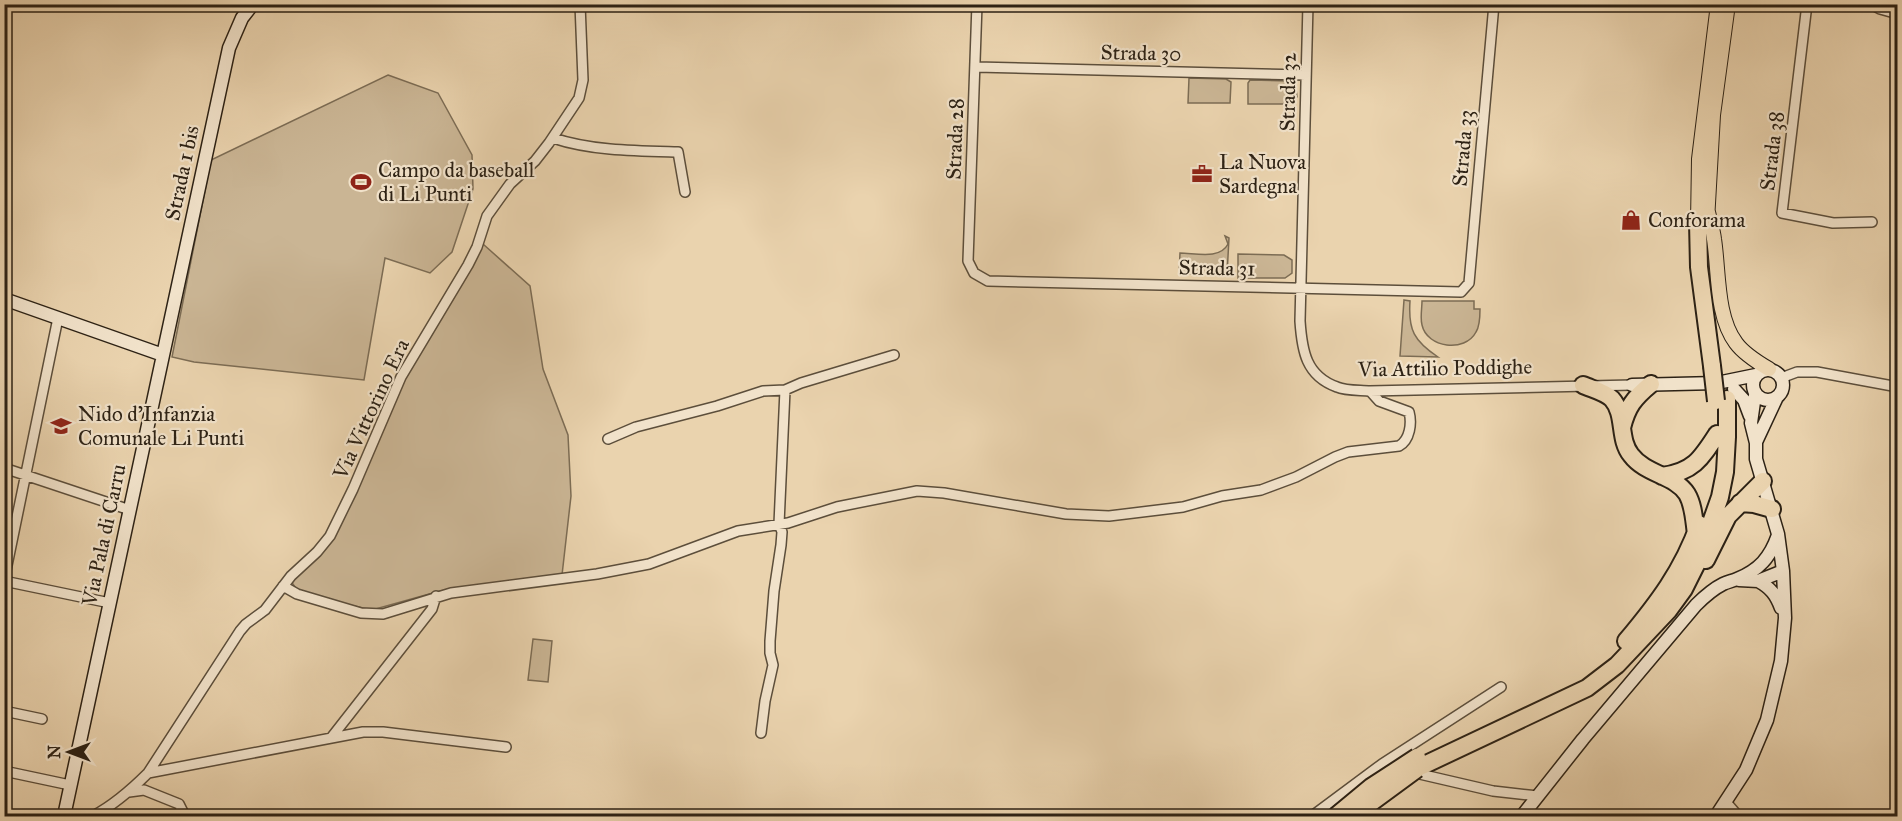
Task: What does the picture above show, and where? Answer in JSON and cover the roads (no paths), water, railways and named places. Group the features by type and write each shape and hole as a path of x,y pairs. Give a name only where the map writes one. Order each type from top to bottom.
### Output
{"highway":[{"path":"1684,589 1696,565 1720,496 1725,472 1727,437 1726,396 1717,365 1699,267 1704,218"},
{"path":"1622,429 1626,413 1636,396 1651,384"},
{"path":"1583,385 1611,399 1619,412 1623,440 1629,454 1642,468 1677,483 1686,494 1692,510 1696,534"},
{"path":"1619,412 1632,385"},
{"path":"1336,816 1371,786 1568,685 1591,672 1622,647 1662,597 1696,534 1709,494 1717,434 1726,396"},
{"path":"1662,477 1690,468 1701,459 1717,434"},
{"path":"1353,816 1419,762 1587,688 1617,665 1668,611 1700,571 1728,516 1763,482"},
{"path":"1740,503 1772,509"}],"main road":[{"path":"1718,4 1699,159 1704,218 1714,238 1725,324 1736,343 1753,359 1762,372"},
{"path":"1704,218 1713,115 1728,4"}],"street":[{"name":"Strada 1 bis","path":"163,355 229,48 242,18 253,4"},
{"name":"Via Vittorino Era","path":"93,816 107,809 129,792 148,773 240,631 265,610 291,576 317,552 330,536 401,377 468,265 477,247 487,216 510,184 535,160 553,138 576,105 582,91 584,50 580,4"},
{"name":"Strada 28","path":"974,273 968,261 977,4"},
{"name":"Strada 32","path":"1301,288 1308,4"},
{"name":"Strada 33","path":"1461,292 1469,283 1494,4"},
{"name":"Strada 38","path":"1808,4 1782,213 1833,223 1872,222"},
{"path":"1871,4 1898,14"},
{"name":"Strada 30","path":"976,67 1306,75"},
{"path":"553,138 572,144 678,152 685,192"},
{"name":"Strada 31","path":"974,273 988,281 1461,292"},
{"name":"Via Attilio Poddighe","path":"1301,288 1302,345 1309,365 1319,378 1338,388 1370,391 1632,385"},
{"path":"4,299 163,355"},
{"path":"58,318 4,580 110,603"},
{"name":"Via Pala di Carru","path":"64,816 163,355"},
{"path":"609,439 636,427 717,406 763,391 784,390 894,355"},
{"path":"1751,423 1755,394 1752,384 1762,372"},
{"path":"1632,385 1717,383 1762,372 1776,372 1781,378 1783,389 1756,443"},
{"path":"1781,378 1797,372 1816,372 1898,387"},
{"path":"1716,816 1746,770 1767,720 1781,661 1785,618 1783,571 1778,534 1756,459 1756,443 1748,408 1744,400 1726,396 1717,383"},
{"path":"761,733 772,665 770,653 772,621 782,532 779,524 784,390"},
{"path":"283,586 297,594 361,613 374,614 392,611 436,596 616,571 664,559 738,531 788,523 854,503 917,491 944,493 1065,514 1100,516 1183,507 1222,496 1261,490 1296,477 1348,452 1399,446 1405,443 1408,436 1409,411 1379,402 1370,391"},
{"path":"1726,396 1755,394 1763,400 1777,397"},
{"path":"4,468 130,510"},
{"path":"1754,577 1767,560 1778,534"},
{"path":"1522,816 1583,739 1696,605 1724,584 1754,577 1768,568 1783,571"},
{"path":"1754,577 1776,596 1785,618"},
{"path":"331,738 432,609 436,596"},
{"path":"1312,816 1382,764 1501,687"},
{"path":"4,711 42,719"},
{"path":"148,773 363,732 383,732 506,747"},
{"path":"1382,764 1483,789 1538,796"},
{"path":"4,771 70,785"},
{"path":"129,792 144,790 179,804 187,816"},
{"path":"1726,802 1738,816"}],"place":[{"name":"La Nuova Sardegna","path":"1202,174"},
{"name":"Campo da baseball di Li Punti","path":"361,182"},
{"name":"Conforama","path":"1631,220"},
{"name":"Nido d'Infanzia Comunale Li Punti","path":"61,426"}]}
